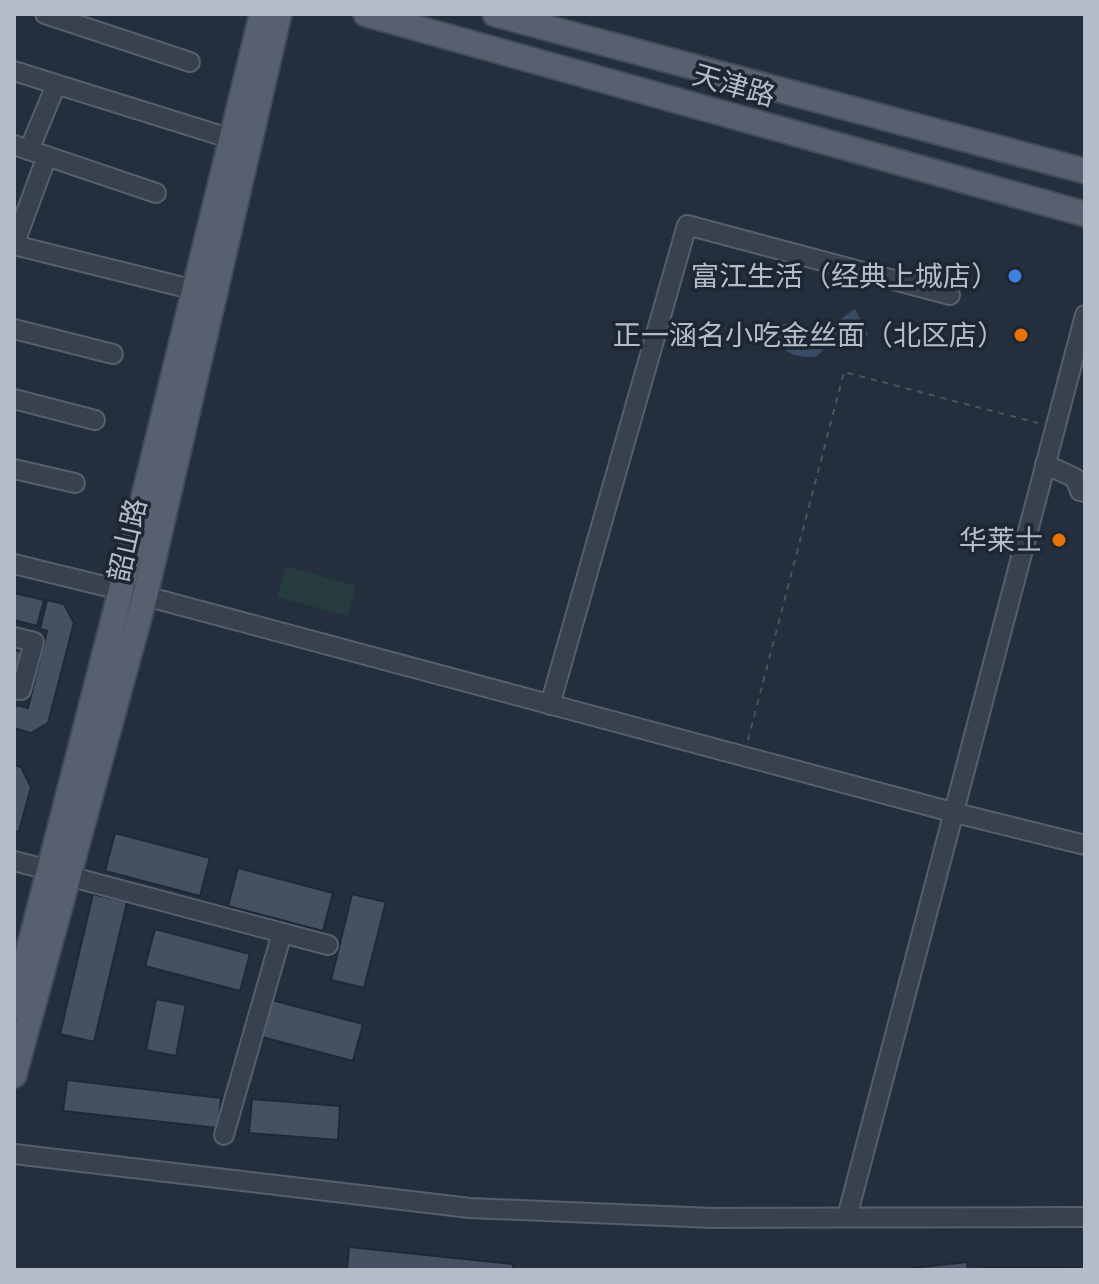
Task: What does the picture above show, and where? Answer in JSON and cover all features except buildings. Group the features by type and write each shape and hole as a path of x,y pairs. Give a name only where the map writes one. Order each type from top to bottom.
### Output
{"main road":[{"name":"韶山路","path":"14,1075 121,590 262,14"},
{"name":"韶山路","path":"14,1007 145,596 279,14"},
{"name":"天津路","path":"366,14 1085,214"},
{"name":"天津路","path":"495,14 1085,171"}],"street":[{"path":"45,14 65,17 190,62"},
{"path":"14,71 232,139"},
{"path":"56,85 30,150 14,245 195,290"},
{"path":"30,150 156,193"},
{"path":"550,705 687,225 950,295"},
{"path":"847,1217 1085,315"},
{"path":"14,329 113,354"},
{"path":"14,399 95,420"},
{"path":"1045,464 1075,478 1080,491 1085,492"},
{"path":"14,469 75,483"},
{"path":"14,564 1085,845"},
{"path":"14,637 34,642 21,690 14,689"},
{"path":"14,861 328,945"},
{"path":"224,1135 282,933"},
{"path":"14,1154 470,1208 713,1218 1085,1217"}],"path":[{"path":"743,757 844,372 1055,427"}],"green space":[{"path":"286,566 356,586 348,616 277,597"}],"water":[{"path":"855,309 868,335 832,341 816,357 790,353 776,339 774,332 779,324 819,330"}],"place":[{"name":"富江生活（经典上城店）","path":"1015,276"},
{"name":"正一涵名小吃金丝面（北区店）","path":"1021,335"},
{"name":"华莱士","path":"1059,540"}]}
